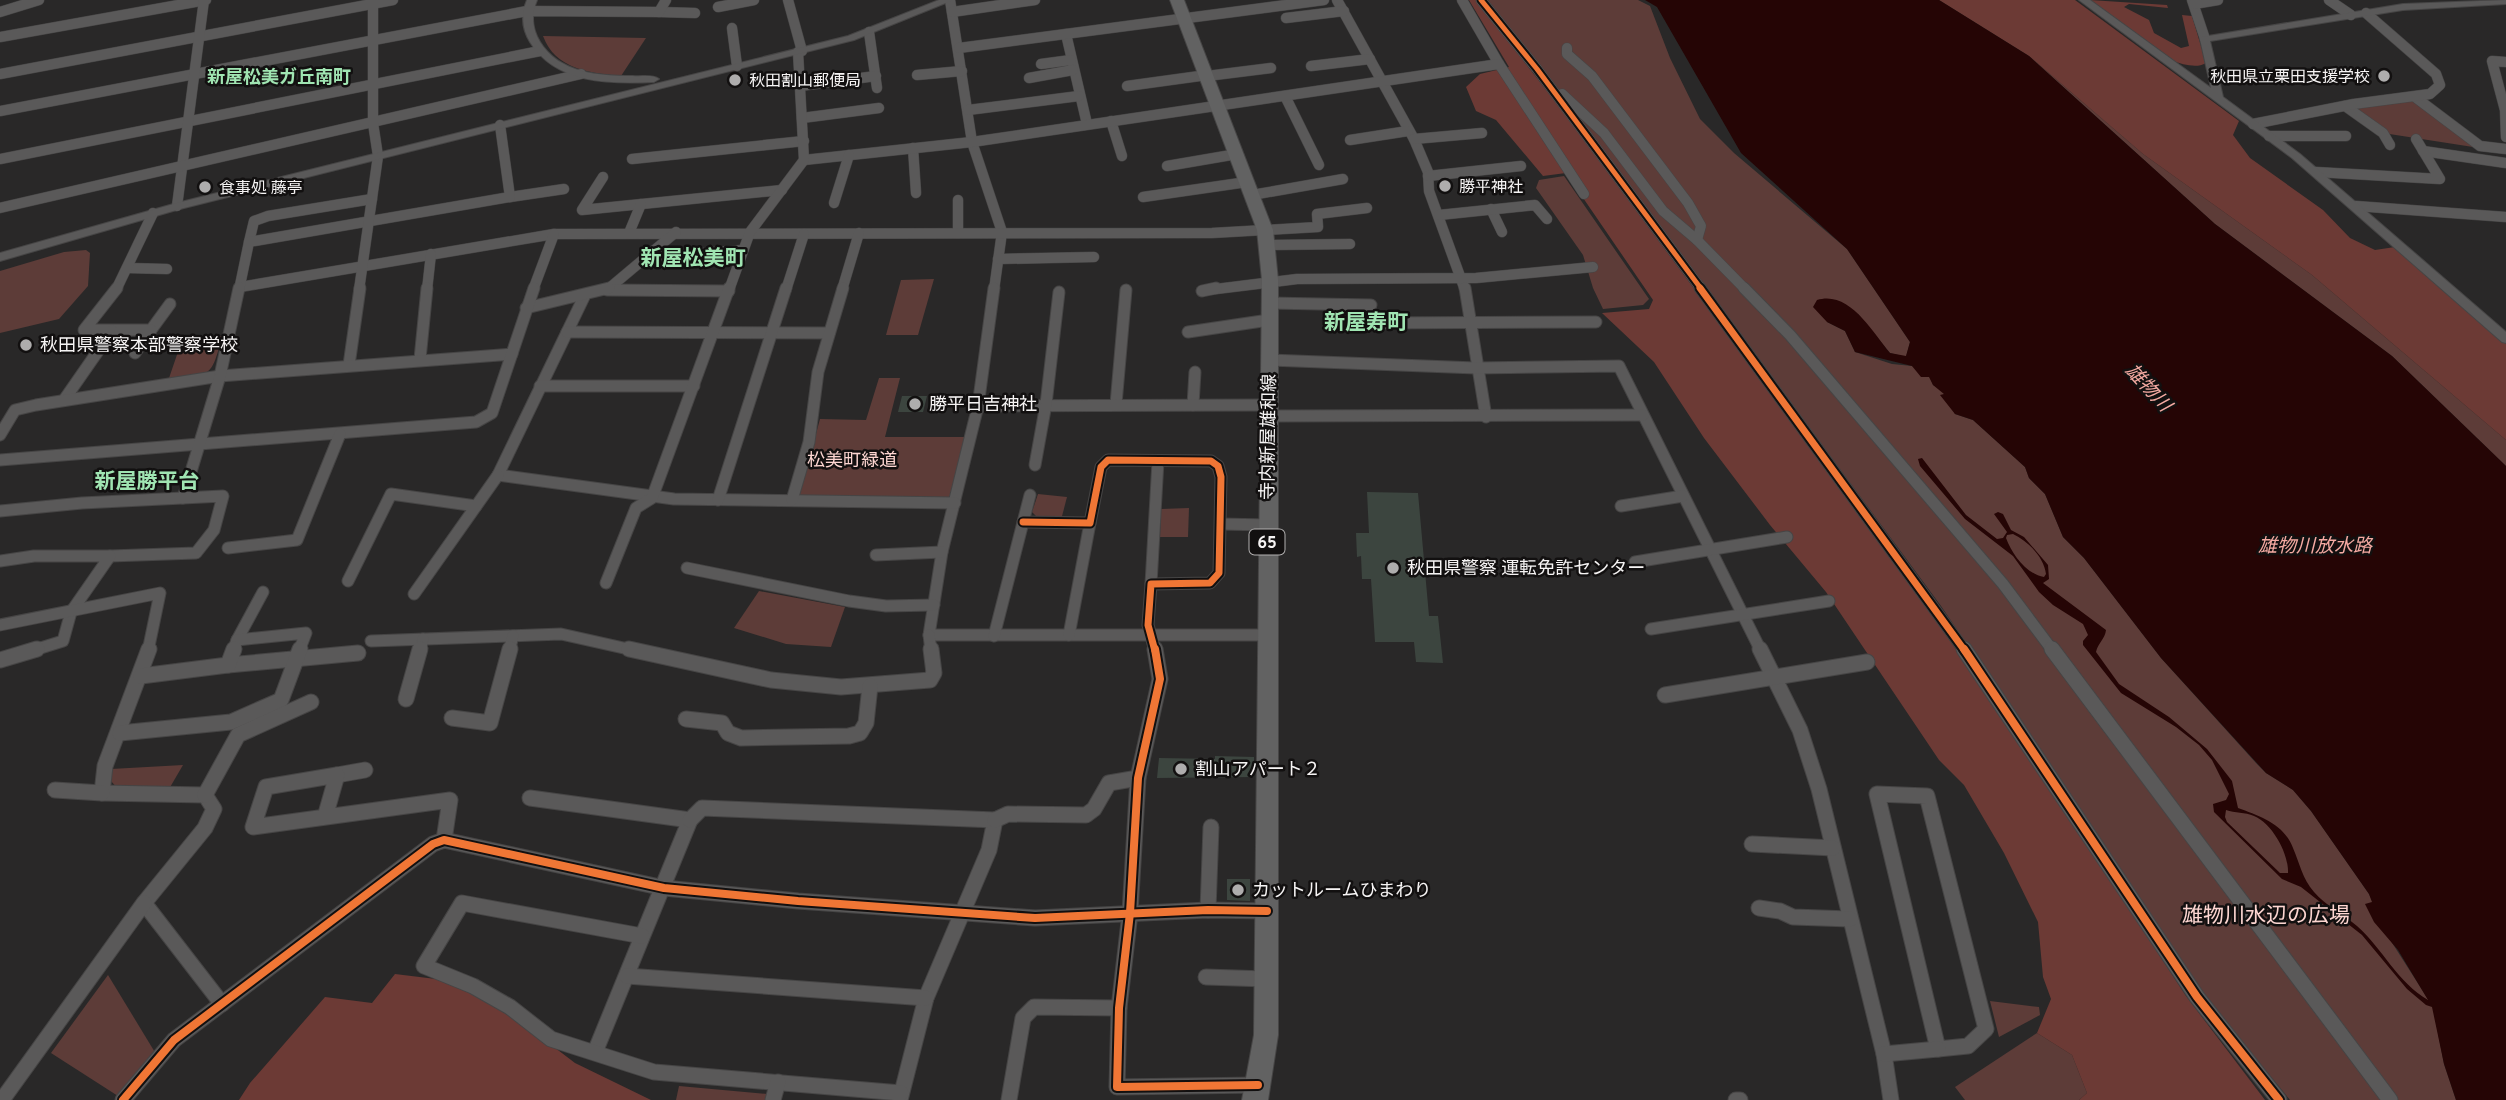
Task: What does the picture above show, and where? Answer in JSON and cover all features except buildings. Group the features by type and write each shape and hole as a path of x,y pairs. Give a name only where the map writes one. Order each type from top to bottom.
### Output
{"main road":[{"name":"寺内新屋雄和線","path":"1177,0 1266,235 1270,279 1266,635 1266,1035 1257,1092"}],"street":[{"path":"0,12 39,0"},
{"path":"0,37 204,0 177,206"},
{"path":"0,74 393,0"},
{"path":"532,0 527,11 529,31 540,51 551,62 581,74 630,80 690,77"},
{"path":"568,11 575,0"},
{"path":"659,12 666,0"},
{"path":"718,7 754,0"},
{"path":"606,583 636,508 652,498 750,232 804,160 800,51 788,0"},
{"path":"0,257 177,206 800,51 869,32 950,4 1035,0"},
{"path":"959,48 1324,0"},
{"path":"1337,0 1411,135 1428,176 1429,191 1463,279 1486,417"},
{"path":"1462,0 1499,64 1584,194"},
{"path":"1481,0 1536,69 1780,394 1961,644 2197,997 2279,1100"},
{"path":"2084,0 2316,172 2506,339"},
{"path":"2218,0 2193,2 2205,39 2218,99"},
{"path":"2329,0 2351,15"},
{"path":"2205,39 2403,7 2506,1"},
{"path":"349,365 377,156 373,123 373,2"},
{"path":"371,641 561,634 771,680 841,687 933,678 929,635 942,552 978,406 1002,232 972,142 950,4"},
{"path":"0,111 527,11 695,13"},
{"path":"1286,18 1344,11"},
{"path":"2253,124 2345,106 2415,97 2436,90 2440,85 2436,74 2367,13"},
{"path":"732,28 737,66"},
{"path":"869,32 877,88"},
{"path":"1066,34 1087,124"},
{"path":"1567,48 1567,54 1592,76 1688,203 1701,226 1697,240"},
{"path":"0,159 540,51"},
{"path":"1311,66 1370,59"},
{"path":"2506,62 2491,61 2501,85 2506,137"},
{"path":"1041,64 1072,65"},
{"path":"804,160 972,142 1499,64"},
{"path":"1029,78 1072,65"},
{"path":"1128,86 1271,68"},
{"path":"1536,69 1604,133 1663,211 1697,240 1790,335 2003,584 2390,1100"},
{"path":"917,75 962,71"},
{"path":"0,208 581,74"},
{"path":"800,86 876,76"},
{"path":"968,110 1079,96"},
{"path":"1285,96 1319,165"},
{"path":"2415,97 2480,146 2506,149"},
{"path":"2345,106 2383,133 2390,145"},
{"path":"802,118 879,108"},
{"path":"1111,121 1122,156"},
{"path":"500,125 510,197"},
{"path":"1350,140 1411,135 1482,134"},
{"path":"2269,136 2346,136"},
{"path":"2316,172 2441,179 2416,139"},
{"path":"632,159 803,141"},
{"path":"913,148 916,193"},
{"path":"2423,151 2506,163"},
{"path":"1167,166 1237,154"},
{"path":"834,203 849,155"},
{"path":"1428,176 1521,166"},
{"path":"603,177 582,210 782,190"},
{"path":"1143,197 1343,179"},
{"path":"249,242 564,189"},
{"path":"183,498 220,376 254,221 268,216 372,199"},
{"path":"958,200 958,233"},
{"path":"629,233 642,204"},
{"path":"1439,215 1535,205 1547,219"},
{"path":"2356,206 2506,217"},
{"path":"1266,235 1318,226 1317,215 1367,208"},
{"path":"1492,209 1502,232"},
{"path":"151,330 84,330 117,290 153,213"},
{"path":"607,290 676,232"},
{"path":"792,500 809,442 818,372 859,233"},
{"path":"240,287 554,234 1212,233 1266,235 1350,244"},
{"path":"0,460 476,422 492,413 526,308 554,234"},
{"path":"718,500 804,234"},
{"path":"649,257 743,250"},
{"path":"420,359 431,254"},
{"path":"999,259 1094,257"},
{"path":"1202,290 1270,279 1463,279 1593,267"},
{"path":"127,268 167,269"},
{"path":"526,308 607,290 729,291"},
{"path":"1116,404 1126,290"},
{"path":"1035,465 1046,404 1059,292"},
{"path":"414,594 498,475 584,297"},
{"path":"135,353 170,304"},
{"path":"1188,332 1269,312 1371,305"},
{"path":"1372,323 1596,322"},
{"path":"64,400 112,331"},
{"path":"567,332 829,333"},
{"path":"0,435 15,410 64,400 220,376 512,354"},
{"path":"1268,360 1476,368 1619,366 1800,730 1819,789 1884,1054 1891,1100"},
{"path":"1193,405 1195,372"},
{"path":"540,386 694,386"},
{"path":"978,406 1193,405 1486,417 1643,415"},
{"path":"228,548 297,540 340,433"},
{"path":"1069,635 1101,467 1108,460 1211,461 1218,466 1221,477 1219,573 1210,583 1151,584"},
{"path":"1158,461 1148,625 1153,637 1160,679 1138,778 1129,913 1119,1008 1118,1087 1257,1092"},
{"path":"498,475 652,498 955,503"},
{"path":"348,581 391,494 477,506"},
{"path":"995,636 1030,495"},
{"path":"0,511 82,503 223,496 214,530 196,553 34,556 0,561"},
{"path":"1621,506 1683,496"},
{"path":"1023,522 1090,523"},
{"path":"1222,524 1267,525"},
{"path":"1635,562 1787,537"},
{"path":"876,555 942,552"},
{"path":"0,660 63,641 71,612 110,556"},
{"path":"687,568 849,601 886,606 934,605"},
{"path":"228,666 237,640 263,592"},
{"path":"0,625 160,593 159,609 141,676 120,733 101,772 102,793"},
{"path":"1651,629 1829,601"},
{"path":"120,733 230,722 281,701 306,633 237,640"},
{"path":"452,718 490,723 513,635"},
{"path":"929,635 1266,635"},
{"path":"406,699 423,639"},
{"path":"141,676 358,653"},
{"path":"1665,695 1867,662"},
{"path":"686,719 722,723 728,733 741,738 849,736 860,733 866,723 870,686"},
{"path":"205,795 237,735 311,702"},
{"path":"365,770 266,786 253,827 450,800 444,840"},
{"path":"326,817 337,775"},
{"path":"595,1052 690,820 702,808 995,820 1008,814 1086,815 1094,809 1109,783 1138,778"},
{"path":"55,790 205,795"},
{"path":"1884,1054 1938,1049 1968,1046 1986,1029 1927,796 1877,794 1938,1049"},
{"path":"2,1100 144,902 205,828 214,809 205,795"},
{"path":"530,799 690,820"},
{"path":"642,936 462,903 424,966 473,986 551,1039 654,1072 900,1096 926,998 989,850 995,820"},
{"path":"1208,910 1211,827"},
{"path":"123,1100 174,1040 433,844 444,840 664,888 962,914 1035,918 1208,910 1266,911"},
{"path":"1752,844 1833,848"},
{"path":"144,902 222,1004"},
{"path":"1759,908 1780,911 1793,917 1850,919"},
{"path":"627,976 926,998"},
{"path":"1206,977 1266,979"},
{"path":"1009,1100 1023,1018 1034,1007 1119,1008"},
{"path":"773,1100 778,1082"}],"green space":[{"name":"雄物川水辺の広場","path":"1488,0 1638,0 1650,6 1670,58 1700,119 1734,153 1847,249 1910,342 1906,357 1890,353 1858,314 1827,322 1845,331 1855,352 1892,364 1912,366 1930,377 1933,385 1942,390 1955,414 1973,420 2025,467 2029,478 2045,494 2063,537 2084,558 2161,658 2256,763 2266,773 2293,790 2311,811 2369,894 2389,938 2433,1007 2444,1064 2456,1100 2290,1100 2211,1004 1941,606 1679,251"},
{"path":"543,36 646,38 621,76 574,67 556,56"},
{"path":"2029,56 2143,154 2312,275 2506,440 2506,466 2392,356 2215,224"},
{"path":"2415,97 2480,146 2383,133 2345,106"},
{"path":"1564,176 1649,299 1643,305 1603,309 1583,255 1536,188 1539,180"},
{"path":"86,250 90,253 88,286 59,319 0,333 0,271 64,252"},
{"path":"934,279 918,335 886,335 901,280"},
{"path":"222,336 215,360 207,372 168,381 181,343"},
{"name":"松美町緑道","path":"879,378 900,378 885,437 967,437 953,500 799,497 820,419 866,420"},
{"path":"1038,494 1067,497 1061,520 1038,518 1032,512"},
{"path":"1189,508 1188,537 1160,537 1161,509"},
{"path":"759,591 845,607 831,647 786,644 734,628"},
{"path":"183,765 169,789 120,791 110,780 111,769"},
{"path":"108,975 156,1054 118,1096 51,1053"},
{"path":"1990,1001 2039,1007 2040,1015 1999,1037"},
{"path":"2037,1033 2072,1055 2087,1093 2079,1100 1965,1100 1955,1087"},
{"path":"679,1086 768,1094 766,1100 676,1100"}],"shaded area":[{"path":"1469,0 1476,0 1561,109 1827,468 1997,707 2186,996 2265,1100 2079,1100 2087,1093 2072,1055 2037,1033 2051,999 2043,977 2038,922 2004,853 1964,785 1939,760 1826,592 1770,525 1704,438 1654,362 1602,313 1649,309 1653,300 1566,173 1543,176 1496,120 1476,111 1466,87 1480,74 1509,67"},
{"path":"1939,0 2075,0 2239,121 2233,135 2250,158 2323,210 2350,238 2375,250 2395,247 2506,343 2506,440 2312,275 2143,154 2029,56"},
{"path":"2090,0 2167,5 2168,8 2129,4 2124,7 2149,20 2154,33 2181,48 2189,46 2182,15 2192,16 2206,63 2194,66 2172,61"},
{"path":"395,974 444,980 500,1006 575,1063 651,1100 239,1100 250,1083 325,997 372,1003"}],"water":[{"name":"雄物川放水路","path":"1645,0 1939,0 2029,56 2215,224 2392,356 2506,466 2506,1100 2456,1100 2444,1064 2432,1007 2407,989 2362,935 2301,887 2282,879 2214,812 2213,804 2226,800 2229,794 2212,760 2199,745 2176,727 2121,693 2083,645 2088,635 2083,624 2053,605 2039,592 2013,556 1965,519 1920,466 1918,459 1922,458 1966,515 1997,539 2003,538 2007,532 1994,514 2003,514 2011,530 2024,537 2048,565 2049,579 2043,583 2106,630 2096,652 2119,684 2169,717 2207,749 2232,781 2238,808 2270,822 2284,833 2314,892 2357,926 2399,975 2428,1000 2398,950 2374,922 2365,904 2372,902 2369,894 2311,811 2293,790 2266,773 2161,658 2084,558 2063,537 2045,494 2029,478 2025,467 1973,420 1955,414 1940,395 1944,394 1933,385 1929,377 1921,377 1912,366 1855,352 1845,331 1827,322 1813,307 1817,300 1839,301 1859,314 1890,353 1906,356 1910,342 1847,249 1741,153 1657,7","holes":["2013,534 2030,545 2039,556 2045,568 2044,577 2031,572 2016,557 2006,538 2007,535","2226,810 2251,815 2267,825 2286,857 2288,873 2280,873 2227,822"]}],"cycle path":[{"path":"1481,0 1537,69 1780,395 1961,644 2197,997 2279,1100"},
{"path":"1023,522 1090,523 1101,467 1108,460 1211,461 1218,466 1221,477 1219,573 1210,583 1151,584 1148,625 1153,637 1160,679 1138,778 1130,913 1119,1008 1117,1087 1258,1085"},
{"path":"123,1100 174,1040 433,844 444,840 664,888 798,901 1035,918 1208,910 1267,911"}],"place":[{"name":"秋田県立栗田支援学校","path":"2384,76"},
{"name":"秋田割山郵便局","path":"735,80"},
{"name":"勝平神社","path":"1445,186"},
{"name":"食事処 藤亭","path":"205,187"},
{"name":"秋田県警察本部警察学校","path":"26,345"},
{"name":"勝平日吉神社","path":"915,404"},
{"name":"秋田県警察 運転免許センター","path":"1393,568"},
{"name":"割山アパート２","path":"1181,769"},
{"name":"カットルームひまわり","path":"1238,890"}],"district":[{"name":"新屋松美ガ丘南町","path":"279,77"},
{"name":"新屋松美町","path":"693,258"},
{"name":"新屋寿町","path":"1366,322"},
{"name":"新屋勝平台","path":"147,481"}],"water label":[{"name":"雄物川","path":"2149,387"}]}
